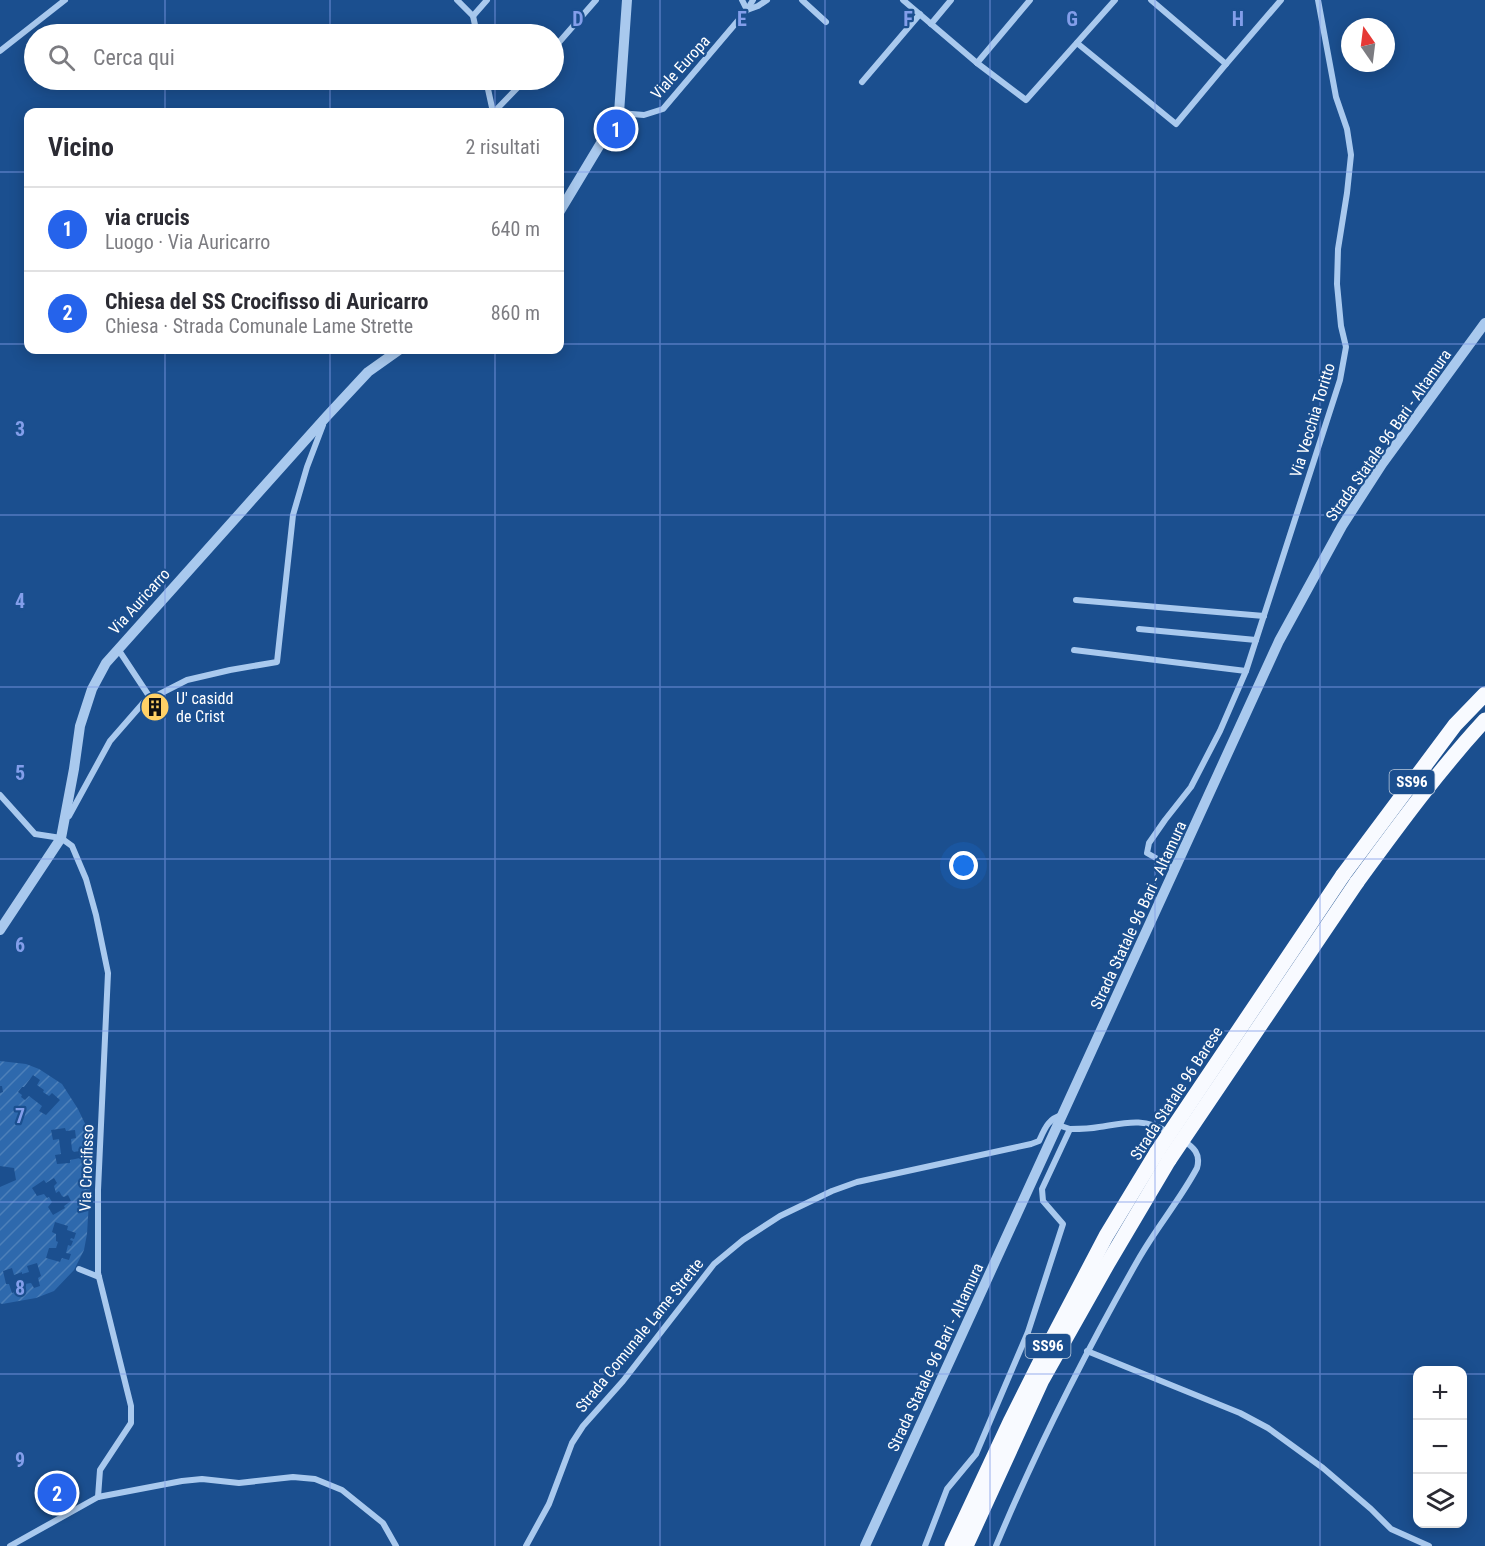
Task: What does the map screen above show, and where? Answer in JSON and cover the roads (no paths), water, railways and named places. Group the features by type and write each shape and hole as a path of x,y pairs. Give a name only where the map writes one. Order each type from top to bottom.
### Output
{"highway":[{"name":"Strada Statale 96 Barese","path":"966,1546 1042,1380 1108,1263 1163,1156 1343,874 1449,733 1485,694"},
{"name":"Strada Statale 96 Barese","path":"952,1546 1011,1420 1106,1236 1420,796 1485,720"}],"street":[{"path":"34,24 65,0"},
{"path":"457,0 473,16 475,24"},
{"path":"473,16 488,0"},
{"path":"564,37 596,0"},
{"path":"564,204 619,113 627,0"},
{"path":"742,0 747,10"},
{"name":"Viale Europa","path":"619,113 644,115 663,109 753,0"},
{"name":"Viale Europa","path":"747,10 767,0"},
{"path":"802,0 826,22"},
{"path":"903,0 977,63 1026,100 1115,0"},
{"path":"931,24 951,0"},
{"path":"977,63 1030,0"},
{"path":"1152,0 1226,64"},
{"path":"1077,43 1176,124 1281,0"},
{"name":"Via Vecchia Toritto","path":"1175,869 1147,853 1149,843 1191,787 1220,731 1246,671 1340,381 1346,347 1341,326 1337,284 1338,249 1351,155 1347,129 1336,97 1318,0"},
{"path":"862,82 920,14"},
{"path":"0,51 24,32"},
{"path":"488,90 492,108"},
{"path":"497,108 515,90"},
{"name":"Strada Statale 96 Bari - Altamura","path":"865,1546 1279,640 1342,526 1382,464 1485,322"},
{"name":"Via Auricarro","path":"0,930 61,838 80,726 92,689 106,663 117,648 327,416 368,372 393,354"},
{"path":"64,825 110,741 144,702 187,680 277,662 293,515 307,467 327,416"},
{"path":"1076,600 1264,616"},
{"path":"1139,629 1256,640"},
{"path":"117,648 151,699"},
{"path":"1074,650 1246,671"},
{"path":"0,795 36,834 61,838"},
{"name":"Via Crocifisso","path":"61,838 72,846 86,879 108,973 98,1190 99,1277 131,1406 131,1423 100,1470 98,1497"},
{"name":"Strada Comunale Lame Strette","path":"526,1546 549,1503 573,1443 583,1426 623,1381 714,1264 743,1240 780,1216 832,1191 857,1182 1031,1144 1039,1141 1046,1124 1054,1118 1060,1120"},
{"path":"996,1546 1016,1498 1087,1351 1140,1257 1191,1180 1199,1161 1195,1150 1190,1145 1159,1126 1126,1122 1095,1128 1070,1129 1060,1120"},
{"path":"925,1546 947,1489 976,1454 1028,1332 1063,1224 1043,1201 1042,1189 1070,1129"},
{"path":"79,1269 99,1277"},
{"path":"1087,1351 1240,1413 1268,1428 1323,1468 1391,1529 1430,1546"},
{"path":"10,1546 98,1497 182,1481 202,1479 239,1483 293,1477 315,1479 342,1490 383,1523 396,1546"}],"place":[{"name":"via crucis","path":"616,129"},
{"name":"U' casidd de Crist","path":"155,707"},
{"name":"Chiesa del SS Crocifisso di Auricarro","path":"57,1493"}]}
